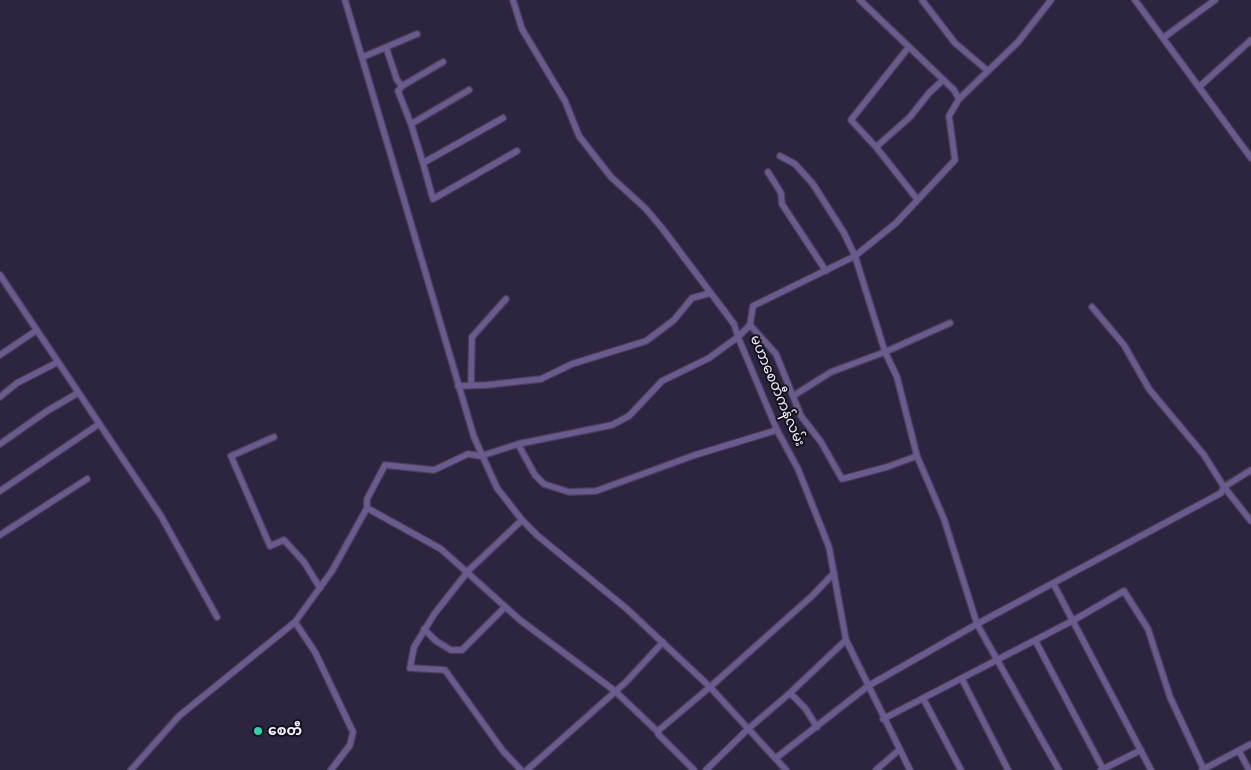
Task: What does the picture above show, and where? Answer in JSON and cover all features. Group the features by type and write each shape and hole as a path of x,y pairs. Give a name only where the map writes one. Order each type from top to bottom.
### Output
{"street":[{"path":"345,0 458,386 481,456 497,488 522,520 627,609 710,687 784,769"},
{"path":"131,770 180,716 295,622 332,571 367,508 367,499 385,465 434,470 468,454 481,456 518,444 612,425 629,416 662,381 709,358 738,337 734,324 646,208 612,177 579,136 565,101 522,29 513,0"},
{"path":"860,0 943,80 959,99"},
{"path":"922,0 955,43 988,71"},
{"name":"မဟာစေတီကန်လမ်း","path":"910,770 846,640 829,547 798,469 777,430 738,337 750,325 752,306 855,256 896,223 917,198 955,160 949,116 959,99 1018,42 1051,0"},
{"path":"1136,0 1251,158"},
{"path":"1163,38 1215,0"},
{"path":"363,57 417,34"},
{"path":"1199,87 1251,40"},
{"path":"386,47 397,80 402,86"},
{"path":"908,48 851,120 876,147 917,198"},
{"path":"443,62 402,86 398,91 411,124 433,199 517,151"},
{"path":"876,147 910,117 928,93 943,80"},
{"path":"411,124 469,90"},
{"path":"423,163 503,118"},
{"path":"780,156 795,164 813,184 844,233 855,256 884,352 896,376 917,456 944,519 977,624 1059,770"},
{"path":"768,172 781,193 782,204 826,270"},
{"path":"0,275 161,516 217,617"},
{"path":"458,386 541,379 572,364 646,341 674,320 692,298 711,293"},
{"path":"471,385 472,338 506,299"},
{"path":"1092,307 1124,345 1150,389 1204,455 1224,487 1251,521"},
{"path":"793,396 831,372 884,352 950,323"},
{"path":"750,325 776,354 801,416 821,442 842,478 887,467 917,456"},
{"path":"0,355 37,330"},
{"path":"0,397 17,383 58,362"},
{"path":"0,444 47,411 78,393"},
{"path":"0,491 99,424"},
{"path":"518,444 535,475 544,484 569,492 596,491 695,455 777,430"},
{"path":"274,437 231,456 270,546 284,540 304,562 320,588"},
{"path":"776,758 817,728 868,686 977,624 1221,493 1224,487 1251,470"},
{"path":"0,536 88,479"},
{"path":"367,508 441,549 505,607 615,691 694,770"},
{"path":"521,770 503,751 445,670 410,668 414,647 435,613 468,573 522,520"},
{"path":"658,732 812,596 834,573"},
{"path":"1053,583 1151,770"},
{"path":"884,719 924,700 1074,620 1124,591 1138,610 1148,629 1170,697 1203,770 1251,744"},
{"path":"424,629 436,641 451,650 462,650 505,607"},
{"path":"295,622 315,652 353,732 350,745 331,770"},
{"path":"706,770 846,640"},
{"path":"1036,640 1102,770 1141,750"},
{"path":"527,770 615,691 663,642"},
{"path":"962,679 1008,770"},
{"path":"790,694 805,708 817,728"},
{"path":"924,700 961,770"},
{"path":"876,770 899,750"},
{"path":"1239,751 1249,770"}],"place":[{"name":"စေတီ","path":"258,731"}]}
